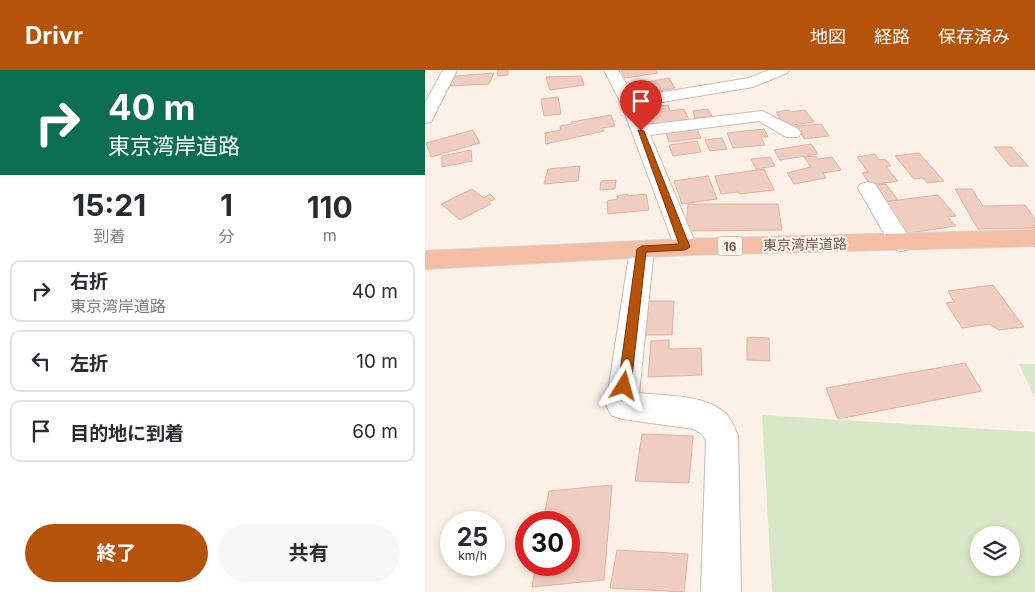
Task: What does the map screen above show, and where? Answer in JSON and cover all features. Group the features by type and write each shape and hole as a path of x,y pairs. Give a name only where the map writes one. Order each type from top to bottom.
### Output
{"highway":[{"name":"東京湾岸道路","path":"425,260 685,247 901,243 1035,238"}],"street":[{"path":"425,118 449,70"},
{"path":"611,70 629,103 641,131 685,247"},
{"path":"629,103 753,82 782,70"},
{"path":"641,131 762,116 792,133"},
{"path":"868,188 901,243"},
{"path":"642,249 622,405 698,415 713,423 722,436 721,592"}],"green space":[{"path":"1019,364 1035,364 1035,398"},
{"path":"762,415 1035,432 1035,592 772,592"}],"building":[{"path":"497,70 508,70 508,75 498,76"},
{"path":"621,70 656,70 658,73 625,78"},
{"path":"494,73 489,84 449,86 455,76"},
{"path":"581,76 584,85 550,90 546,77"},
{"path":"669,78 675,88 637,95 632,85"},
{"path":"558,97 561,114 544,116 541,99"},
{"path":"668,105 670,111 684,109 689,120 650,125 644,108"},
{"path":"708,109 712,116 695,118 693,111"},
{"path":"789,110 791,112 805,110 814,122 785,126 776,112"},
{"path":"611,115 615,126 602,128 604,131 546,144 545,133 561,130 560,126 572,124 571,122"},
{"path":"821,124 829,136 804,139 797,126"},
{"path":"696,126 701,138 669,142 665,130"},
{"path":"764,129 768,137 761,137 765,145 733,148 727,133"},
{"path":"473,130 480,143 431,157 426,143"},
{"path":"722,138 727,149 710,151 705,140"},
{"path":"697,141 701,152 673,156 669,145"},
{"path":"811,144 818,154 780,160 774,150"},
{"path":"994,147 1011,147 1028,166 1010,166"},
{"path":"471,150 472,161 442,167 442,156"},
{"path":"919,153 944,181 927,183 923,178 914,179 895,156"},
{"path":"875,154 879,160 885,159 891,166 886,166 898,181 871,185 862,173 868,172 857,157"},
{"path":"816,156 818,159 832,157 841,170 823,173 826,178 794,184 787,173 811,167 804,157"},
{"path":"770,157 775,166 756,169 751,159"},
{"path":"580,166 578,181 544,184 548,169"},
{"path":"764,169 774,190 721,194 715,176"},
{"path":"708,176 717,199 682,204 674,181"},
{"path":"616,180 615,189 600,190 601,181"},
{"path":"886,184 898,200 882,202 870,186"},
{"path":"472,189 484,198 490,194 495,199 489,202 491,204 460,220 441,204"},
{"path":"955,189 972,189 983,206 1025,205 1035,219 1035,228 978,229"},
{"path":"628,194 628,196 646,194 649,210 608,214 607,201 618,199 617,196"},
{"path":"938,195 956,216 948,217 956,226 903,234 882,202"},
{"path":"688,204 778,204 782,230 686,231"},
{"path":"993,285 1024,327 999,330 989,324 962,328 946,303 954,302 948,291"},
{"path":"646,301 674,301 672,335 642,335"},
{"path":"747,337 769,338 770,361 747,360"},
{"path":"669,340 669,349 701,348 702,375 648,377 651,341"},
{"path":"965,363 982,391 838,419 826,388"},
{"path":"642,434 693,436 689,483 635,481"},
{"path":"612,485 604,580 532,587 534,576 580,576 580,511 545,511 549,491"},
{"path":"617,550 688,554 684,592 610,588"}],"route":[{"path":"624,386 642,249 685,247 641,131"}]}
